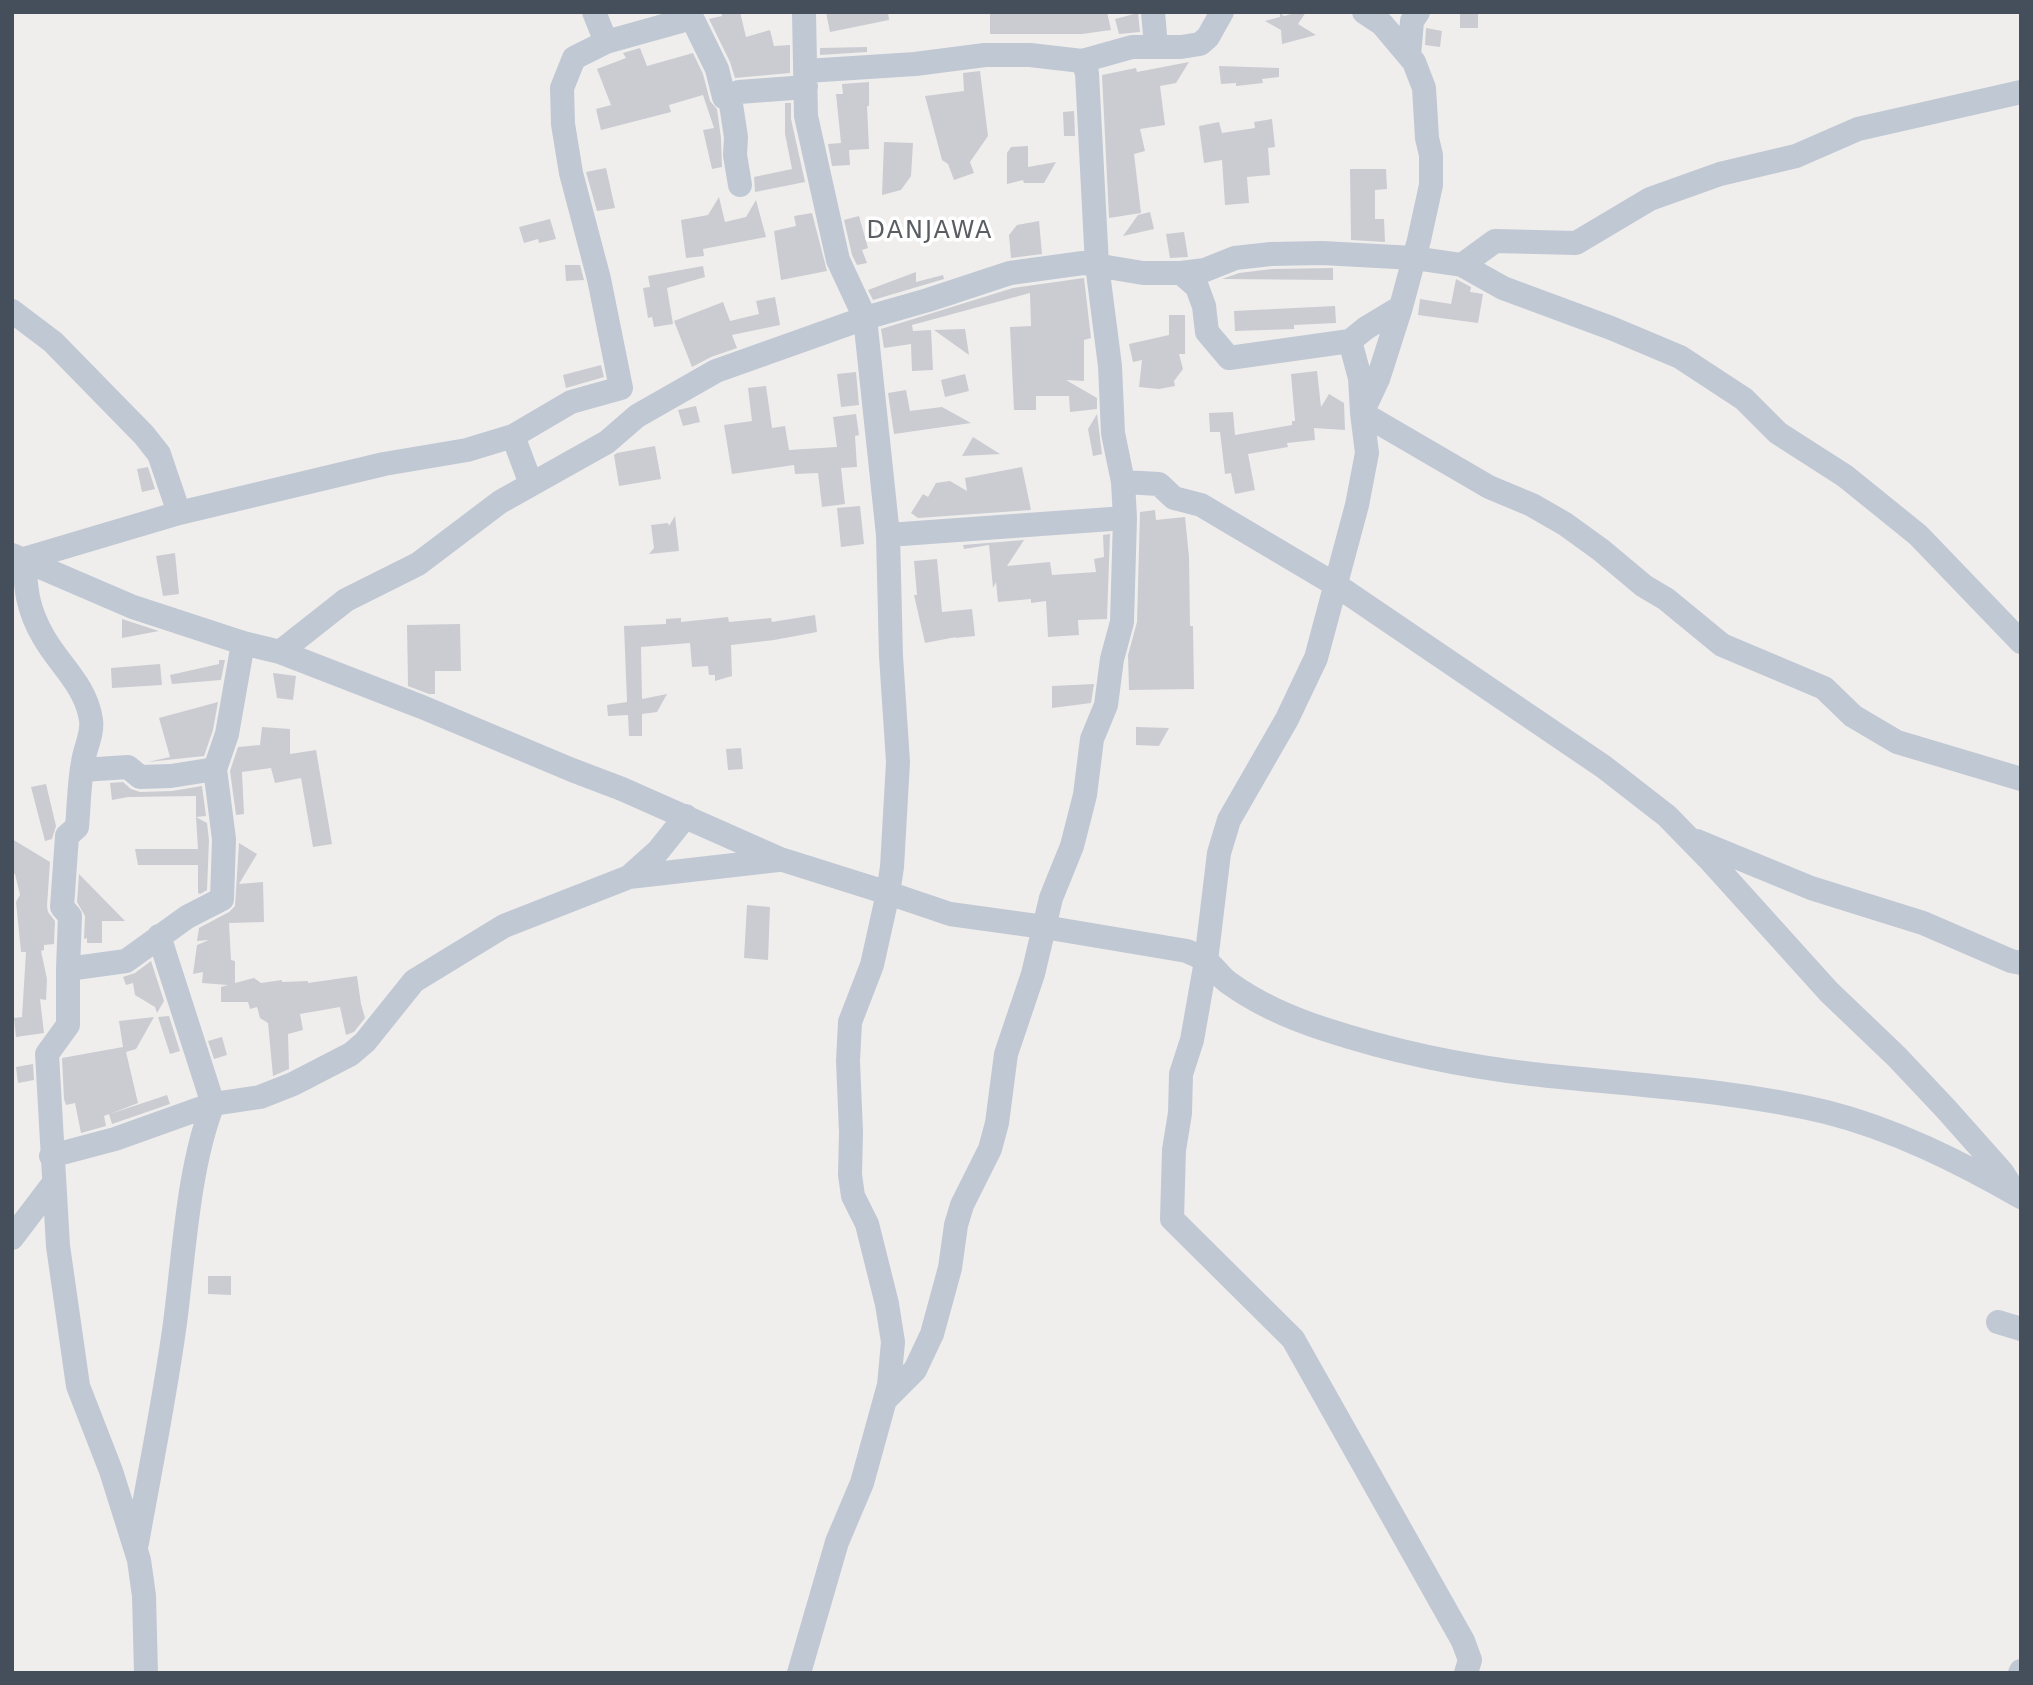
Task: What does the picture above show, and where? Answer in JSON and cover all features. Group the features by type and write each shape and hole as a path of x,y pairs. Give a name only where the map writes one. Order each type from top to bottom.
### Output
{"street":[{"path":"594,12 606,41"},
{"path":"799,1673 837,1542 862,1483 890,1385 893,1342 887,1304 867,1224 853,1196 850,1175 848,1061 850,1022 872,965 892,867 898,762 891,656 888,535 865,318 838,260 806,116 804,12"},
{"path":"1153,12 1156,47"},
{"path":"18,557 179,513 384,464 467,450 513,436 570,402 621,388 599,279 570,173 563,124 562,88 574,58 606,41 692,15 717,69 724,97 730,98 739,92 806,79 985,55 1030,55 1082,61 1132,47 1181,47 1200,44 1208,37 1222,12"},
{"path":"1362,413 1378,379 1401,307 1431,185 1431,155 1427,138 1424,89 1409,56 1382,24 1364,12"},
{"path":"1409,56 1412,21 1419,12"},
{"path":"885,1400 915,1370 932,1334 950,1268 956,1225 962,1205 990,1149 997,1123 1006,1054 1033,974 1051,898 1072,846 1085,794 1092,739 1106,705 1112,659 1122,622 1125,518 1123,482 1113,433 1110,366 1097,265 1087,73 1082,61"},
{"path":"1462,265 1494,241 1576,243 1650,199 1720,174 1796,156 1858,129 2021,92"},
{"path":"730,98 736,137 734,155 740,185"},
{"path":"280,652 346,600 418,564 470,522 607,442 637,416 716,371 865,318 1010,273 1083,263 1143,273 1181,273 1205,270 1235,258 1321,253 1414,258 1462,265 1512,292 1611,328 1680,357 1744,399 1777,433 1845,476 1917,535 2021,642"},
{"path":"1181,273 1197,287 1204,306 1207,332 1229,358 1350,341 1401,307"},
{"path":"12,311 53,342 144,435 159,454 179,513"},
{"path":"1350,341 1360,377 1367,453 1357,505 1316,658 1287,719 1229,820 1219,853 1206,961 1192,1040 1181,1074 1180,1113 1174,1150 1172,1219 1293,1339 1464,1641 1470,1660 1466,1673"},
{"path":"1362,413 1489,487 1532,505 1565,524 1644,586 1666,599 1722,645 1824,688 1853,716 1898,742 2021,779"},
{"path":"513,436 531,484"},
{"path":"1123,482 1159,484 1174,498 1201,505 1336,584 1604,767 1667,816 1829,992 1938,1100 2002,1172 2018,1195"},
{"path":"888,535 1125,518"},
{"path":"18,557 133,607 243,643 280,652 422,707 686,816 780,859 950,914 1187,951 1206,961 1226,982 1263,1006 1324,1029 1457,1063 1528,1074 1741,1097 1828,1112 1893,1134 1968,1168 2018,1195"},
{"path":"18,557 26,600 43,637 73,676 88,706 92,722 82,770 77,827 67,836 65,859 62,907 70,916 68,1025 47,1054 52,1184 78,1385 111,1471 136,1548 144,1596 146,1673"},
{"path":"68,969 126,961 187,917 222,899 224,839 215,769 227,734 243,643"},
{"path":"82,770 128,767 140,777 171,776 215,769"},
{"path":"629,877 658,851 686,816"},
{"path":"1687,837 1811,888 1923,923 2021,963"},
{"path":"51,1156 116,1139 213,1104 260,1097 351,1055 365,1042 414,981 504,926 629,877 780,859"},
{"path":"136,1548 174,1327 195,1175 203,1129 213,1104 159,936"},
{"path":"12,1238 52,1184"}],"building":[{"path":"721,12 740,12 746,37 770,30 774,46 790,45 790,73 735,78 709,19 722,16"},
{"path":"826,12 888,12 889,20 830,32"},
{"path":"1107,12 1111,30 1082,34 990,34 990,14"},
{"path":"1306,12 1298,24 1316,35 1282,44 1281,30 1265,21 1280,17 1280,13 1284,16"},
{"path":"1460,12 1478,12 1478,28 1460,28"},
{"path":"1138,13 1140,32 1119,34 1115,19"},
{"path":"1426,28 1442,31 1440,47 1425,45"},
{"path":"867,47 867,52 820,55 820,48"},
{"path":"640,48 647,66 693,53 703,74 710,101 717,109 722,167 712,169 703,130 714,128 703,95 669,105 671,112 601,130 596,109 611,105 597,69 626,58 623,53"},
{"path":"1189,62 1176,83 1160,86 1165,125 1140,129 1145,151 1134,154 1141,213 1109,218 1102,75 1136,68 1137,72"},
{"path":"1219,66 1279,68 1279,77 1262,79 1263,83 1236,86 1236,83 1221,84"},
{"path":"980,71 988,136 970,162 974,173 954,180 948,164 942,160 925,96 964,91 963,73"},
{"path":"869,82 869,149 849,150 850,165 832,166 828,144 841,143 836,94 843,94 842,84"},
{"path":"785,103 791,103 791,119 805,182 755,192 754,177 792,169 785,134"},
{"path":"1074,111 1075,136 1064,136 1063,112"},
{"path":"1272,119 1275,147 1268,148 1270,175 1247,177 1249,203 1225,205 1222,160 1204,163 1199,126 1219,122 1222,133 1255,128 1254,122"},
{"path":"884,142 913,143 911,176 901,190 882,195"},
{"path":"1028,146 1028,167 1056,162 1044,183 1024,183 1023,180 1007,184 1007,153 1011,147"},
{"path":"606,168 615,208 597,211 586,172"},
{"path":"1350,169 1386,169 1387,189 1375,190 1375,219 1384,219 1385,242 1351,240"},
{"path":"719,197 725,222 746,217 756,200 766,237 703,249 704,256 686,258 681,220 708,215"},
{"path":"1150,212 1154,229 1123,236 1138,215"},
{"path":"812,213 827,271 781,280 774,231 796,226 794,216"},
{"path":"859,216 868,248 862,250 867,263 857,265 844,220"},
{"path":"550,219 556,239 539,243 538,239 524,243 519,227"},
{"path":"1039,221 1042,254 1011,258 1009,235 1017,225"},
{"path":"1184,232 1188,257 1170,258 1166,234"},
{"path":"565,265 580,265 584,280 566,281"},
{"path":"703,266 705,277 667,288 673,324 654,327 652,317 648,318 643,288 650,287 648,276"},
{"path":"1333,268 1333,280 1222,279 1239,273 1272,269"},
{"path":"916,272 916,282 943,275 944,279 873,300 868,290"},
{"path":"1084,278 1091,338 1084,340 1084,381 1066,380 1097,398 1097,409 1070,412 1069,396 1036,396 1036,410 1014,410 1010,327 1031,326 1030,293 912,325 913,331 931,330 933,370 912,371 911,344 884,348 881,329 1013,288"},
{"path":"1456,279 1471,287 1470,292 1483,294 1478,323 1418,315 1420,299 1451,304"},
{"path":"775,297 780,325 732,335 737,348 692,367 674,321 723,302 730,321 759,314 756,301"},
{"path":"1335,306 1336,323 1294,325 1294,329 1235,331 1234,311"},
{"path":"1169,315 1185,315 1185,354 1179,354 1183,369 1174,381 1175,386 1159,389 1139,387 1142,360 1133,362 1129,344 1169,335"},
{"path":"965,329 969,355 934,330"},
{"path":"601,365 604,377 566,388 563,375"},
{"path":"1317,371 1321,407 1329,394 1344,403 1345,430 1314,428 1315,440 1287,443 1288,447 1248,454 1255,490 1235,494 1231,473 1225,474 1220,432 1210,432 1209,413 1233,412 1235,435 1292,425 1292,421 1295,421 1291,374"},
{"path":"856,372 859,405 841,407 837,374"},
{"path":"965,374 969,391 945,397 941,380"},
{"path":"766,386 772,428 785,426 789,450 837,447 833,417 856,414 859,435 855,436 857,467 841,468 845,504 822,507 818,473 795,474 794,465 732,474 724,425 752,421 748,388"},
{"path":"906,390 910,411 942,407 971,423 894,434 888,393"},
{"path":"696,406 700,422 683,426 678,410"},
{"path":"1097,414 1102,454 1093,456 1088,429"},
{"path":"973,437 1000,454 962,456"},
{"path":"655,446 661,479 619,486 614,455"},
{"path":"148,467 155,489 142,492 137,469"},
{"path":"1022,467 1031,510 918,518 911,513 923,494 928,497 936,483 950,481 967,491 965,478"},
{"path":"860,506 864,544 841,547 837,508"},
{"path":"1155,510 1156,520 1185,517 1189,557 1190,626 1193,626 1194,689 1129,690 1128,655 1137,622 1140,512"},
{"path":"675,516 679,551 649,554 654,548 651,525 668,523 669,526"},
{"path":"1110,534 1107,619 1078,620 1079,635 1048,637 1046,601 1031,603 1031,599 998,602 996,582 993,588 989,545 964,549 963,545 1024,540 1007,566 1050,562 1052,575 1096,572 1094,559 1104,557 1103,535"},
{"path":"175,553 179,594 163,596 156,556"},
{"path":"937,559 942,612 972,609 975,636 925,643 914,595 917,595 914,561"},
{"path":"815,615 817,632 731,645 732,676 715,681 715,675 709,675 708,666 692,667 690,643 641,647 642,699 667,694 657,712 642,714 642,736 629,736 628,715 608,716 607,705 627,702 624,626 666,624 666,619 681,618 681,622 728,617 729,622 771,618 772,622"},
{"path":"122,619 128,621 159,631 122,638"},
{"path":"460,624 461,671 435,671 435,694 408,686 407,625"},
{"path":"219,660 225,660 221,680 172,684 170,675 219,664"},
{"path":"160,664 162,685 112,688 111,668"},
{"path":"273,673 296,676 293,700 277,698"},
{"path":"1094,684 1091,703 1052,708 1052,686"},
{"path":"218,702 213,730 204,756 148,762 170,757 159,718"},
{"path":"262,727 290,729 290,754 316,750 332,844 313,847 301,778 275,783 271,768 242,772 244,814 236,815 230,771 238,747 260,745"},
{"path":"1136,727 1169,728 1159,746 1136,745"},
{"path":"741,748 743,769 728,770 726,749"},
{"path":"123,782 140,792 202,786 206,816 196,817 196,796 128,797 112,800 110,783"},
{"path":"46,784 56,826 52,839 45,841 31,787"},
{"path":"196,817 207,823 209,840 207,890 200,894 198,865 138,865 135,849 198,849"},
{"path":"12,839 50,862 47,906 55,921 54,944 44,945 44,950 41,951 47,979 46,1000 40,999 44,1033 16,1037 14,1018 22,1017 26,952 21,952 16,902 20,895 15,874 12,874"},
{"path":"239,843 257,854 239,884 263,882 264,922 229,923 231,960 235,961 235,983 254,978 261,983 282,980 308,983 357,976 365,1018 354,1032 346,1035 340,1007 300,1014 303,1030 288,1034 289,1069 273,1076 268,1023 260,1018 257,1007 250,1009 248,1002 221,1002 221,987 228,985 202,983 203,972 193,974 197,945 209,940 197,941 199,928 235,906"},
{"path":"79,874 125,921 102,921 102,943 87,943 87,938 84,939 85,916 77,902"},
{"path":"747,905 770,907 768,960 744,958"},
{"path":"151,961 164,1001 157,1013 155,1007 135,995 133,983 126,985 123,977 135,973"},
{"path":"169,1016 180,1051 170,1054 158,1017"},
{"path":"154,1017 136,1049 126,1052 138,1103 110,1114 167,1095 170,1104 112,1124 109,1114 104,1116 106,1126 81,1133 75,1103 66,1105 64,1099 62,1058 123,1047 119,1021"},
{"path":"222,1037 227,1055 214,1059 208,1041"},
{"path":"33,1064 34,1080 18,1083 16,1067"},
{"path":"208,1276 231,1276 231,1295 208,1294"}],"district":[{"name":"DANJAWA","path":"930,232"}]}
